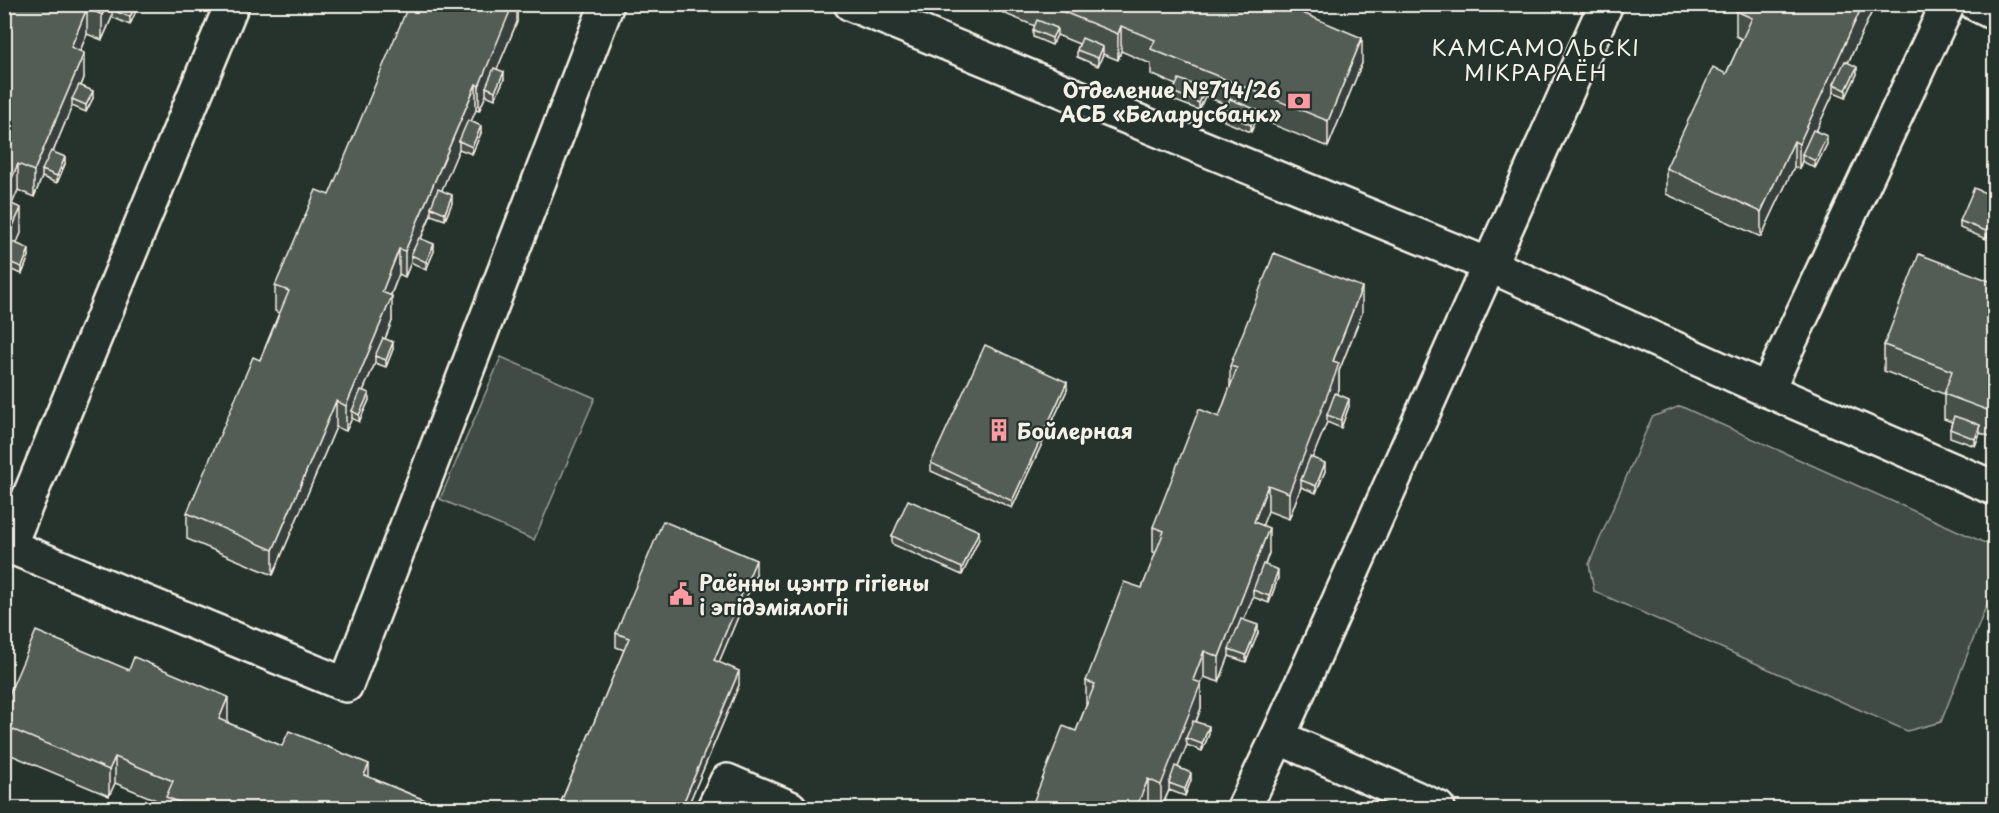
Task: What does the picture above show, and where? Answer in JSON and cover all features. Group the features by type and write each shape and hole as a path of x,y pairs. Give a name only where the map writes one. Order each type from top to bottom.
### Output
{"street":[{"path":"232,4 7,548 346,685 607,4"},
{"path":"851,4 1489,265 1767,390 1995,488"},
{"path":"1244,808 1278,737 1606,4"},
{"path":"1767,390 1948,4"},
{"path":"1976,4 1995,13"},
{"path":"1278,737 1438,808"},
{"path":"714,808 727,780 790,808"}],"shaded area":[{"path":"501,357 595,398 534,540 440,499"},
{"path":"1680,406 1994,547 1994,586 1941,722 1907,731 1594,591 1589,564 1652,417"}],"building":[{"path":"4,4 107,4 102,15 87,8 71,47 84,53 34,171 18,164 4,196"},
{"path":"114,4 136,4 130,17 112,10"},
{"path":"409,4 513,4 479,86 476,84 405,251 399,249 382,292 392,296 346,406 336,401 273,550 187,513 253,357 260,360 289,291 275,286 316,190 329,195"},
{"path":"1044,4 1264,4 1283,12 1286,6 1362,38 1328,121 1151,49 1155,40 1121,26 1118,34"},
{"path":"1739,4 1863,4 1799,144 1794,141 1761,212 1666,168 1713,67 1726,74 1752,18 1736,11"},
{"path":"1037,20 1057,28 1052,38 1033,30"},
{"path":"1082,38 1103,47 1098,58 1077,50"},
{"path":"1845,61 1857,67 1846,90 1834,84"},
{"path":"494,68 504,72 495,91 486,87"},
{"path":"1179,79 1205,89 1199,103 1173,92"},
{"path":"79,85 93,91 86,105 72,99"},
{"path":"1230,99 1257,110 1251,125 1224,113"},
{"path":"468,120 481,126 472,147 459,141"},
{"path":"1813,130 1827,136 1815,161 1802,154"},
{"path":"51,151 65,157 57,176 42,170"},
{"path":"1974,188 1995,197 1995,210 1986,231 1960,221"},
{"path":"438,189 452,195 445,213 431,207"},
{"path":"4,201 21,208 4,246"},
{"path":"419,238 434,244 426,262 411,255"},
{"path":"13,242 29,249 22,267 6,261"},
{"path":"1274,253 1362,287 1333,361 1339,363 1335,375 1289,493 1268,485 1254,522 1269,528 1219,657 1204,651 1193,680 1201,683 1161,785 1148,779 1136,808 1031,808 1063,726 1076,731 1095,684 1086,681 1124,582 1142,588 1164,531 1153,527 1199,409 1219,417 1237,368 1230,366"},
{"path":"1919,254 1995,283 1995,413 1944,394 1952,371 1884,345"},
{"path":"383,338 393,342 386,360 375,356"},
{"name":"Бойлерная","path":"985,345 1067,382 1012,501 931,463"},
{"path":"361,390 369,393 359,415 352,411"},
{"path":"1335,393 1349,399 1341,420 1327,415"},
{"path":"1954,416 1980,425 1975,439 1950,429"},
{"path":"1310,457 1325,463 1316,486 1301,480"},
{"path":"908,500 979,531 962,568 892,536"},
{"path":"663,521 756,560 714,660 739,671 681,808 650,806 649,808 576,808 561,802 629,638 616,633"},
{"path":"1263,564 1278,570 1269,596 1253,590"},
{"path":"1241,619 1258,625 1246,655 1229,649"},
{"path":"36,631 129,670 134,657 228,697 219,719 282,746 289,731 369,764 364,775 444,808 195,808 166,797 173,781 115,757 109,770 4,726 4,706"},
{"path":"1193,721 1209,726 1202,744 1186,738"},
{"path":"1175,766 1191,773 1185,789 1169,783"},
{"path":"454,801 471,808 451,808"}],"place":[{"name":"Отделение №714/26 АСБ «Беларусбанк»","path":"1299,101"},
{"name":"Бойлерная","path":"999,430"},
{"name":"Раённы цэнтр гігіены і эпідэміялогіі","path":"681,594"}],"district":[{"name":"КАМСАМОЛЬСКІ МІКРАРАЁН","path":"1536,58"}]}
